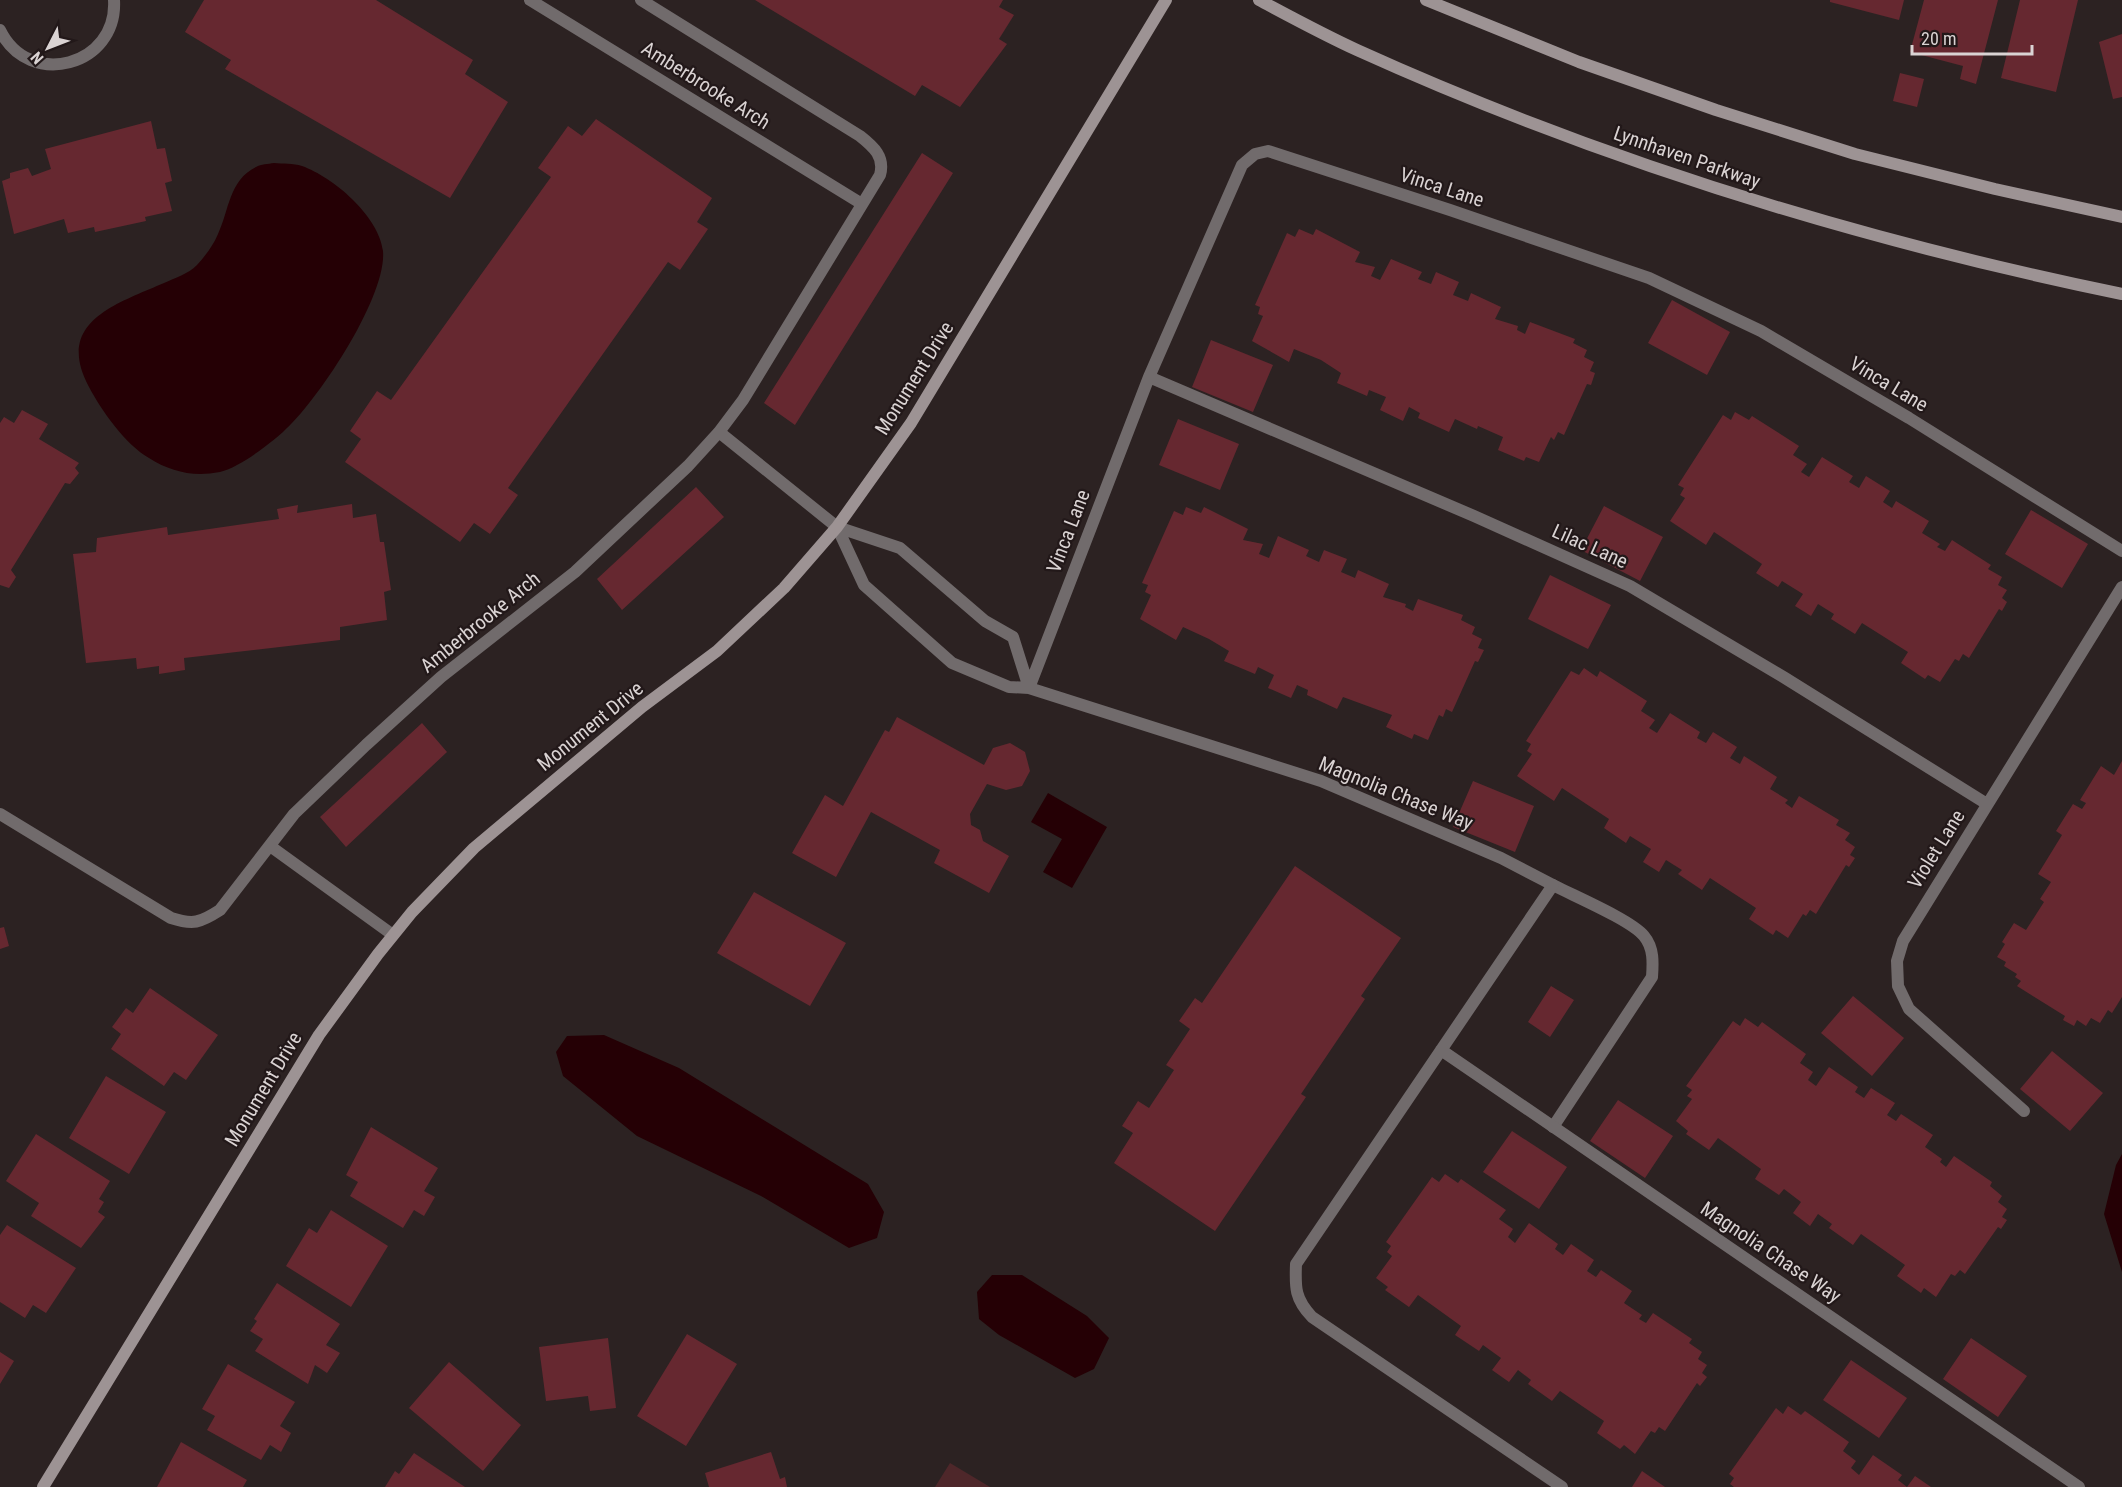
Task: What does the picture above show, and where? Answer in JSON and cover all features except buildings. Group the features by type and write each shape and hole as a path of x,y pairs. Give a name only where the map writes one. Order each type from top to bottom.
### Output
{"street":[{"path":"0,30 4,46 28,59 46,64 66,64 84,57 99,46 110,29 115,11 114,0"},
{"name":"Amberbrooke Arch","path":"530,0 862,204"},
{"name":"Amberbrooke Arch","path":"0,814 171,918 188,924 205,920 220,910 294,814 366,745 441,677 575,572 688,466 719,432 743,400 880,175 881,159 869,143 640,0"},
{"name":"Monument Drive","path":"44,1487 319,1035 411,912 474,848 642,707 717,651 784,588 837,526 911,423 1166,0"},
{"name":"Lynnhaven Parkway","path":"1259,0 1355,50 1436,85 1638,162 1775,207 1901,243 1996,267 2122,294"},
{"path":"1426,0 1590,66 1716,111 1844,151 2122,217"},
{"name":"Vinca Lane","path":"1029,688 1149,376 1242,165 1255,154 1268,151 1649,278 1731,316 1761,331 1909,418 2122,551"},
{"name":"Lilac Lane","path":"1149,376 1630,586 1785,678 1987,804"},
{"path":"719,432 837,526 900,548 985,621 1013,637 1029,688"},
{"name":"Magnolia Chase Way","path":"837,526 864,585 952,663 1009,687 1029,688 1321,782 1502,858 1633,926 1645,937 1653,956 1652,977 1553,1127"},
{"name":"Violet Lane","path":"2024,1111 1909,1010 1898,986 1896,961 1903,941 2122,586"},
{"path":"270,846 393,935"},
{"path":"1553,885 1296,1264 1295,1289 1304,1308 1312,1317 1562,1487"},
{"name":"Magnolia Chase Way","path":"1441,1050 2079,1487"}],"shaded area":[{"path":"274,163 299,165 314,171 340,188 364,212 380,238 383,251 381,271 374,294 362,321 331,374 314,398 283,432 253,455 220,472 201,474 174,470 140,452 115,426 89,387 80,365 79,346 85,331 95,318 127,299 181,276 197,265 216,238 231,197 240,180 258,166"},
{"path":"1048,793 1107,827 1072,888 1043,872 1062,839 1031,822"},
{"path":"604,1035 679,1068 868,1184 884,1212 877,1238 849,1248 761,1196 637,1136 563,1076 556,1052 567,1036"},
{"path":"2122,1154 2122,1272 2104,1214 2116,1165"},
{"path":"992,1275 1022,1275 1087,1316 1109,1338 1094,1369 1075,1378 999,1335 979,1319 977,1292"},
{"path":"950,1463 990,1487 935,1487"}]}
